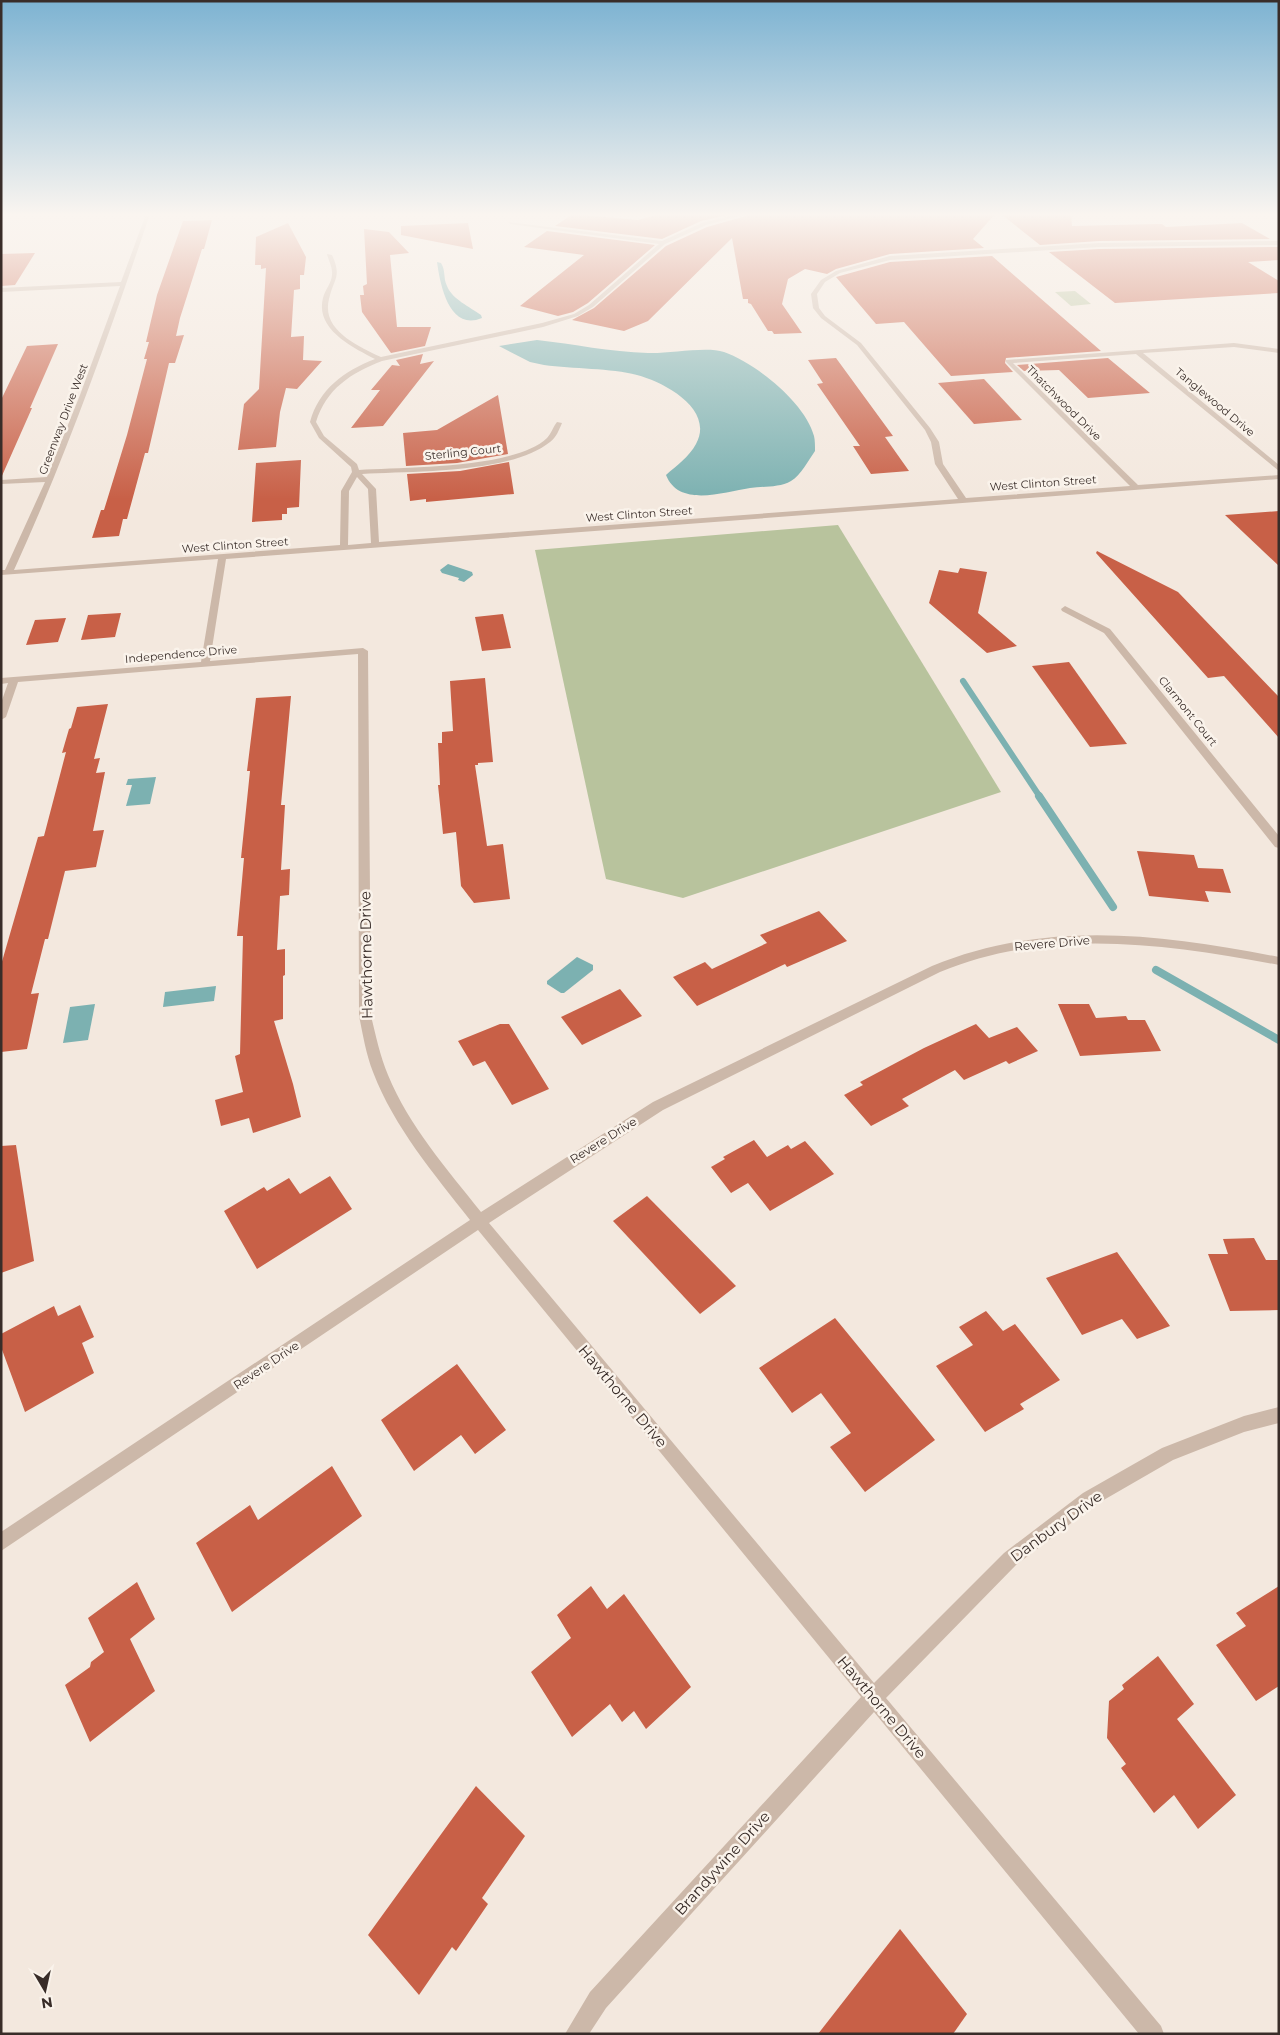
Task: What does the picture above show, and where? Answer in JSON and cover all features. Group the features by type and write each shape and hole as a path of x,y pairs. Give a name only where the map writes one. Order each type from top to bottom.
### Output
{"street":[{"name":"Greenway Drive West","path":"5,573 50,478 114,309"},
{"path":"325,309 328,321 343,338 380,359"},
{"path":"375,546 372,490 356,472 354,466 322,437 313,422 318,406 331,389 348,374 363,365 380,359 543,325 576,315 586,309"},
{"path":"817,309 823,317 859,344 928,429 935,442 940,464 964,500"},
{"path":"1138,352 1234,345 1279,351"},
{"name":"Tanglewood Drive","path":"1138,352 1279,469"},
{"name":"Thatchwood Drive","path":"1134,488 1008,361 1138,352"},
{"name":"Sterling Court","path":"356,472 499,461 532,451 550,440 559,423"},
{"path":"344,548 345,491 356,472"},
{"name":"West Clinton Street","path":"5,573 1279,477"},
{"path":"1,482 50,478"},
{"path":"205,663 222,557"},
{"name":"Clarmont Court","path":"1065,609 1107,631 1279,844"},
{"name":"Independence Drive","path":"1,681 362,651"},
{"name":"Hawthorne Drive","path":"362,651 365,1016 372,1049 384,1082 424,1150 479,1221 1153,2034"},
{"path":"1,716 14,680"},
{"name":"Revere Drive","path":"1,1542 479,1221 658,1106 900,986 972,955 1021,944 1070,940 1122,939 1169,942 1219,949 1279,961"},
{"name":"Danbury Drive","path":"874,1697 1010,1559 1089,1499 1168,1454 1244,1424 1279,1415"},
{"name":"Brandywine Drive","path":"576,2034 598,2000 874,1697"}],"green space":[{"path":"838,525 1001,792 683,898 606,879 535,550"}],"water":[{"path":"452,309 472,309 481,315 482,318 471,321 461,318"},
{"path":"537,340 634,352 656,353 716,350 724,352 764,374 790,397 809,423 814,436 815,451 798,475 791,481 781,485 703,495 691,495 681,492 672,485 666,475 690,453 696,444 700,431 699,419 684,399 660,384 637,375 616,371 544,365 530,362 499,346"},
{"path":"448,564 472,572 473,575 464,582 458,580 459,578 442,573 440,570"},
{"path":"156,777 150,804 126,806 132,785 126,785 128,779"},
{"path":"577,957 593,965 593,970 564,993 547,984 547,981"},
{"path":"216,986 214,1001 163,1007 165,992"},
{"path":"95,1004 88,1040 63,1043 70,1007"}],"building":[{"path":"154,309 183,309 176,336 184,335 175,363 169,363 148,453 145,453 127,519 123,519 119,536 92,538 101,510 104,510 127,435 147,359 144,359 149,342 146,342"},
{"path":"264,309 293,309 291,337 304,336 303,360 322,361 297,389 286,388 280,412 276,447 238,450 244,404 259,389"},
{"path":"362,309 395,309 397,327 431,327 425,346 391,353"},
{"path":"531,309 578,309 558,316"},
{"path":"592,309 660,309 648,321 624,331 572,320"},
{"path":"754,309 785,309 802,333 774,334 772,331 768,331"},
{"path":"863,309 1053,309 1101,351 1006,358 1005,363 1013,372 951,376 904,322 876,324"},
{"path":"58,344 1,478 1,400 27,346"},
{"path":"423,354 420,364 434,361 383,426 351,428 380,390 371,390 392,365 400,366 396,360"},
{"path":"836,358 893,436 885,437 909,471 871,474 853,446 860,446 817,384 823,383 808,360"},
{"path":"1108,358 1150,393 1088,398 1059,370 1024,371 1017,365"},
{"path":"984,379 1022,420 974,424 938,383"},
{"path":"498,395 508,454 457,463 406,466 403,433 437,430"},
{"path":"301,460 299,507 287,508 287,514 282,514 282,520 252,522 256,463"},
{"path":"509,462 514,494 426,502 426,499 410,501 407,474 460,471"},
{"path":"1279,511 1279,566 1225,515"},
{"path":"1097,551 1178,592 1279,697 1279,738 1224,676 1208,678 1096,553"},
{"path":"960,568 987,572 978,613 1017,646 987,653 929,603 939,570 958,573"},
{"path":"121,613 115,637 81,640 88,615"},
{"path":"503,614 511,648 482,651 475,617"},
{"path":"66,618 58,642 26,645 35,620"},
{"path":"1069,662 1127,744 1090,747 1032,666"},
{"path":"485,678 493,762 475,765 487,846 503,844 510,899 474,903 461,886 456,832 443,834 438,785 440,785 438,743 442,743 442,732 453,731 450,681"},
{"path":"291,696 281,805 285,805 281,870 290,869 289,895 280,896 277,950 285,949 283,1019 274,1021 301,1117 253,1133 249,1118 221,1126 215,1100 243,1092 235,1056 240,1054 243,936 237,936 244,858 241,858 250,771 247,771 256,698"},
{"path":"108,704 94,759 100,758 96,773 105,772 93,831 104,830 96,867 65,871 48,939 45,939 31,994 39,993 27,1049 1,1052 1,965 38,837 44,836 66,752 62,753 69,729 71,728 77,707"},
{"path":"1137,851 1194,855 1198,868 1223,869 1231,893 1205,891 1209,902 1149,896"},
{"path":"819,911 847,941 787,967 785,964 697,1006 673,977 705,962 712,969 767,943 760,935"},
{"path":"620,989 642,1016 582,1045 561,1017"},
{"path":"1058,1004 1089,1004 1096,1018 1126,1016 1128,1020 1145,1020 1161,1051 1080,1056"},
{"path":"500,1024 509,1024 549,1089 512,1105 485,1061 473,1066 458,1041"},
{"path":"976,1024 989,1038 1017,1027 1038,1051 1009,1064 1006,1061 964,1080 955,1070 902,1099 909,1106 871,1126 844,1095 863,1085 860,1082 924,1048"},
{"path":"754,1140 767,1157 788,1145 791,1149 805,1141 834,1174 770,1211 748,1183 731,1193 711,1167 725,1159 723,1157"},
{"path":"16,1145 34,1261 1,1273 1,1146"},
{"path":"330,1176 352,1209 257,1269 224,1211 264,1187 267,1191 289,1178 300,1194"},
{"path":"647,1196 736,1286 700,1314 613,1221"},
{"path":"1254,1238 1266,1260 1279,1260 1279,1310 1230,1311 1208,1254 1228,1254 1223,1239"},
{"path":"1117,1252 1170,1326 1137,1339 1122,1319 1082,1335 1046,1278"},
{"path":"80,1305 94,1337 82,1343 94,1373 25,1412 1,1347 1,1334 54,1306 58,1316"},
{"path":"986,1311 1003,1331 1015,1324 1060,1380 1020,1404 1024,1409 985,1432 936,1366 973,1345 959,1327"},
{"path":"835,1318 935,1440 865,1492 830,1447 851,1433 821,1393 792,1413 759,1368"},
{"path":"457,1364 506,1430 475,1454 461,1435 414,1471 381,1420"},
{"path":"332,1466 362,1516 232,1612 196,1543 250,1505 258,1520"},
{"path":"137,1582 155,1619 130,1639 155,1691 90,1742 65,1685 90,1667 91,1662 104,1652 88,1618"},
{"path":"591,1586 607,1609 624,1594 691,1687 646,1729 634,1711 622,1722 610,1704 572,1737 531,1672 571,1638 557,1615"},
{"path":"1279,1586 1279,1686 1256,1701 1216,1645 1246,1626 1236,1613"},
{"path":"1158,1656 1194,1704 1177,1719 1236,1795 1198,1829 1174,1795 1154,1813 1121,1768 1126,1764 1107,1738 1109,1701 1124,1689 1122,1685"},
{"path":"476,1786 525,1836 482,1898 488,1904 456,1951 452,1947 419,1995 368,1935"},
{"path":"900,1929 967,2014 953,2034 818,2034"}],"waterway":[{"path":"963,681 1040,797"},
{"path":"1039,796 1113,907"},
{"path":"1156,970 1279,1040"}]}
